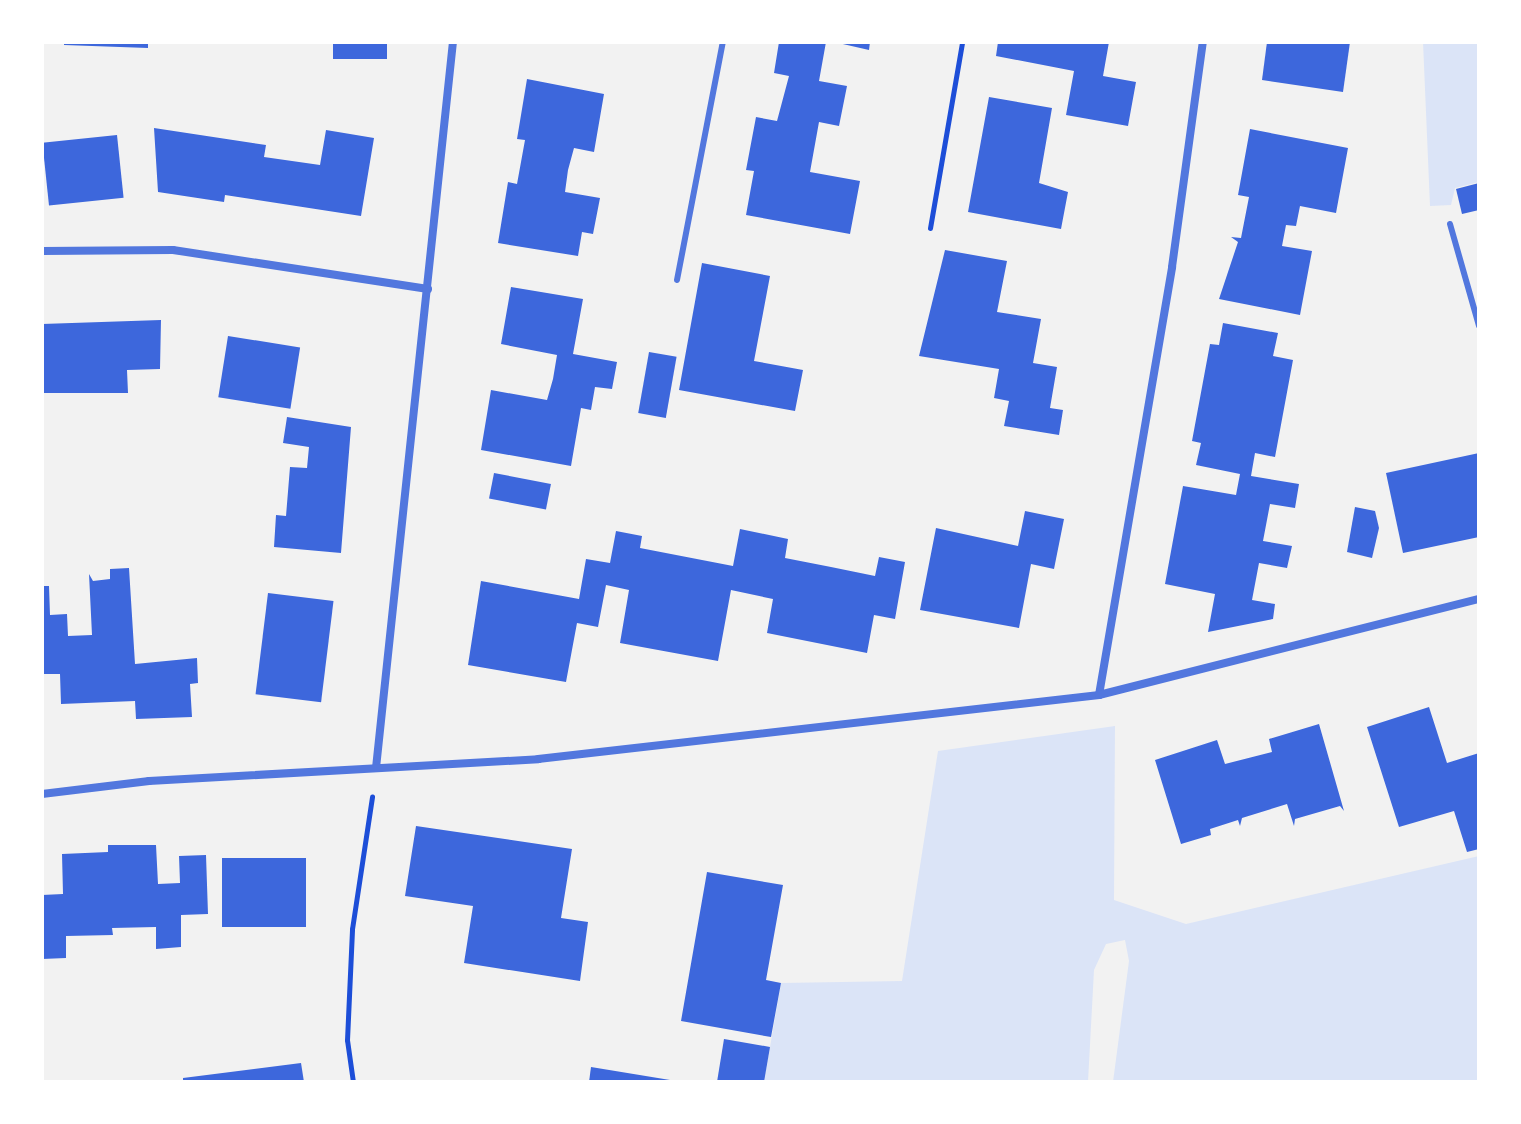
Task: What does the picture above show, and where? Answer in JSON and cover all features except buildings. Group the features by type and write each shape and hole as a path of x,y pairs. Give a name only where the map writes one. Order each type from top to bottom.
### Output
{"street":[{"path":"376,768 453,42"},
{"path":"1099,695 1172,267 1203,42"},
{"path":"42,251 173,250 428,289"},
{"path":"42,794 149,781 538,759 1099,695 1479,599"}],"lane":[{"path":"677,280 723,42"},
{"path":"1450,224 1479,326"}],"path":[{"path":"930,228 962,42"},
{"path":"353,1082 347,1040 352,929 376,768"}],"shaded area":[{"path":"1423,42 1479,42 1479,182 1455,188 1451,205 1430,206"},
{"path":"1115,726 1114,900 1186,924 1479,856 1479,1082 1113,1082 1129,961 1125,940 1106,944 1094,970 1088,1082 764,1082 781,983 902,981 938,751"}]}
